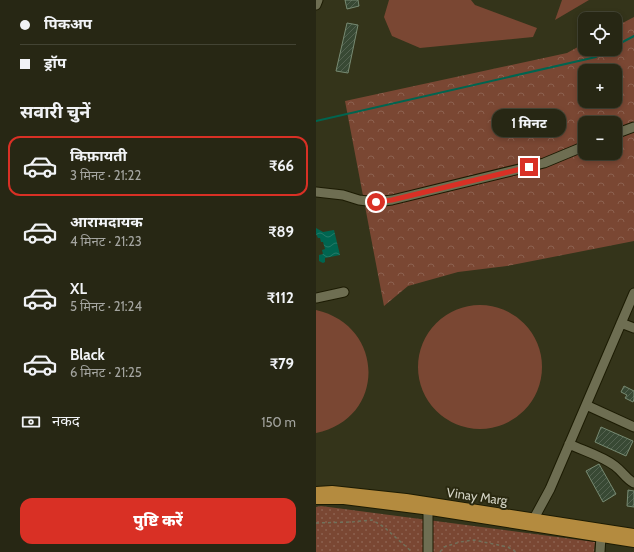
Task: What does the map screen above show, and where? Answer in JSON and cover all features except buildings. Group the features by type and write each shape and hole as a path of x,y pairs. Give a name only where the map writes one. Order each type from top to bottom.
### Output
{"main road":[{"name":"Vinay Marg","path":"316,492 332,491 406,499 634,542"},
{"name":"Vinay Marg","path":"316,499 344,498 428,510 634,534"}],"street":[{"path":"316,5 318,0"},
{"path":"622,131 634,127"},
{"path":"316,192 343,195 365,201 376,202 392,200 544,163 578,149"},
{"path":"316,298 344,292"},
{"path":"532,522 550,489 634,293"},
{"path":"621,323 634,328"},
{"path":"586,405 634,427"},
{"path":"569,444 610,462 634,484"},
{"path":"428,510 428,552"},
{"path":"600,552 601,536"}],"path":[{"path":"316,523 372,520 384,527 412,552"},
{"path":"440,552 444,547 460,542 474,540 508,547 516,552"}],"green space":[{"path":"389,0 471,0 475,5 537,28 533,37 420,48 392,36 384,17"},
{"path":"562,0 589,0 555,20"},
{"path":"634,17 634,241 507,266 458,272 408,286 384,306 345,101 567,53 578,47 578,56 622,56 622,23"},
{"path":"480,305 492,306 504,310 515,315 524,323 532,332 537,343 541,355 541,379 537,391 532,402 524,411 515,419 504,424 492,428 480,429 468,428 456,424 445,419 436,411 428,402 423,391 419,379 418,367 419,355 423,343 428,332 436,323 445,315 456,310 468,306"},
{"path":"316,310 339,319 355,334 365,352 368,372 365,392 355,410 339,424 316,433"},
{"path":"321,506 595,542 594,552 316,552 316,507"}],"water":[{"path":"316,228 323,232 334,230 340,255 325,258 325,262 323,263 319,261 319,255 323,254 322,250 325,249 323,242 321,242 320,238 318,238 316,234"}],"waterway":[{"path":"622,42 634,36"},
{"path":"316,121 598,56"}],"route":[{"path":"376,202 392,200 514,172 529,167"}]}
